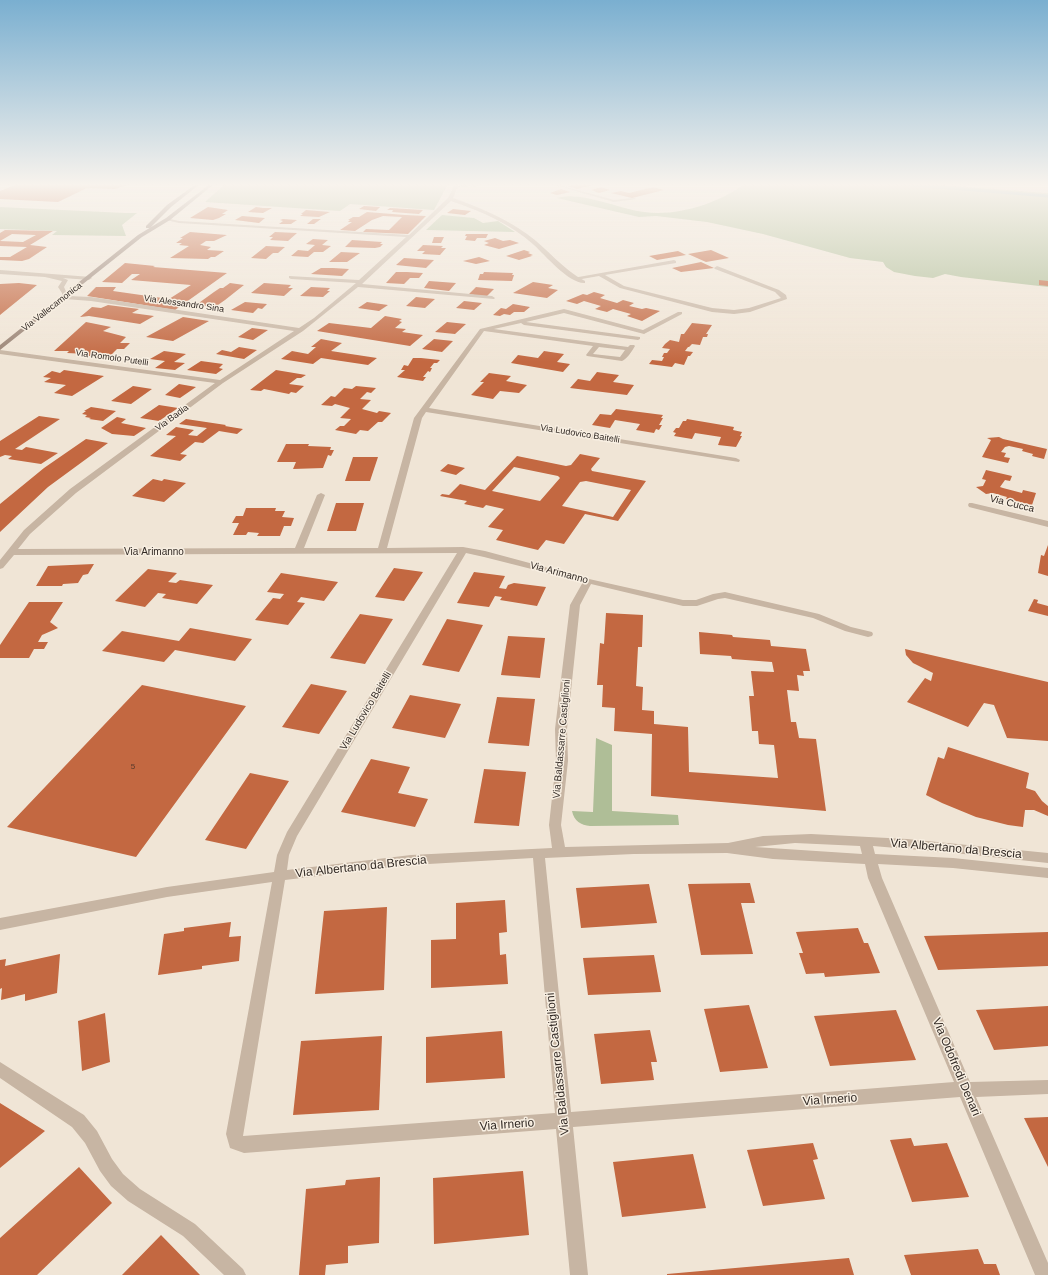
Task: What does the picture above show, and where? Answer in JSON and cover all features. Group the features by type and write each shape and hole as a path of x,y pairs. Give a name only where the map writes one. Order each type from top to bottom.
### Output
{"main road":[{"name":"Via Vallecamonica","path":"0,348 131,244"}],"street":[{"name":"Via Badia","path":"0,566 27,532 73,491 221,382 301,330 332,306 401,244"},
{"path":"534,244 550,259 583,282"},
{"path":"576,278 674,262"},
{"path":"600,274 622,287 680,300 712,310 734,312 750,310 784,299 784,296 777,291 717,268"},
{"path":"0,272 89,278"},
{"path":"45,275 65,280 61,287 65,297"},
{"path":"291,277 492,298"},
{"name":"Via Alessandro Sina","path":"65,297 91,299 301,330"},
{"path":"382,550 418,418 482,330 564,311 644,332"},
{"path":"597,345 589,355 622,359 644,332 680,314"},
{"path":"516,322 638,338"},
{"path":"482,330 630,349"},
{"name":"Via Romolo Putelli","path":"0,352 221,382"},
{"name":"Via Ludovico Baitelli","path":"424,409 736,460"},
{"path":"298,551 321,495"},
{"name":"Via Cucca","path":"972,506 1048,524"},
{"name":"Via Ludovico Baitelli","path":"279,876 283,855 291,835 463,550"},
{"name":"Via Arimanno","path":"10,552 463,550 491,555 588,581 683,603 697,603 716,596 726,595 816,616 848,629 868,634"},
{"name":"Via Baldassarre Castiglioni","path":"559,852 555,825 562,761 561,730 576,605 588,581"},
{"name":"Via Albertano da Brescia","path":"727,848 785,838 865,841 1048,858"},
{"path":"865,841 869,858"},
{"name":"Via Albertano da Brescia","path":"0,924 167,892 279,876 411,860 559,852 634,849 727,848 773,854 953,863 1048,873"},
{"name":"Via Baldassarre Castiglioni","path":"539,853 539,870 579,1275"},
{"name":"Via Odofredi Denari","path":"869,858 875,878 1044,1275"},
{"name":"Via Irnerio","path":"279,876 234,1134 236,1142 244,1145 966,1090 1048,1087"},
{"path":"0,1069 78,1121 91,1136 106,1165 116,1180 134,1195 189,1230 232,1271"}],"green space":[{"path":"797,244 1048,244 1048,287 945,274 933,278 915,276 894,272 886,267 883,262 850,258"},
{"path":"596,738 612,745 612,811 678,815 679,825 590,826 584,825 576,820 572,811 593,812"}],"building":[{"path":"0,244 32,244 30,245 47,247 29,259 22,261 0,260 0,257 10,257 27,247 0,246"},
{"path":"181,244 202,244 200,245 211,247 207,250 224,251 215,257 208,259 170,258 189,246 179,245"},
{"path":"306,244 324,244 322,245 331,246 323,252 314,252 308,257 291,256 298,250 308,251 315,245"},
{"path":"348,244 383,244 380,247 375,248 345,247"},
{"path":"488,244 517,244 499,249 484,245"},
{"path":"423,245 443,246 441,248 446,248 440,255 422,254 425,251 417,251"},
{"path":"266,246 285,247 278,253 273,253 266,259 251,258"},
{"path":"524,250 533,255 519,260 506,256"},
{"path":"711,250 729,258 706,262 688,254"},
{"path":"678,251 686,255 657,260 649,256"},
{"path":"341,252 360,253 347,262 329,262"},
{"path":"479,257 490,261 476,264 463,261"},
{"path":"404,258 434,260 426,268 396,265"},
{"path":"701,262 714,268 681,272 672,268"},
{"path":"125,263 155,266 153,267 227,273 175,310 87,296 96,287 116,287 113,291 169,299 191,285 131,280 140,274 132,274 122,283 102,282"},
{"path":"321,268 349,269 342,276 311,274"},
{"path":"396,272 423,273 419,278 410,278 404,284 386,283"},
{"path":"484,272 513,273 512,275 514,275 512,281 478,280 480,274 483,274"},
{"path":"1039,280 1048,281 1048,286 1039,285"},
{"path":"429,281 456,283 449,291 424,288"},
{"path":"533,282 553,285 548,288 558,290 547,298 513,293"},
{"path":"19,283 37,285 0,315 0,284"},
{"path":"230,283 244,285 215,307 196,305 220,288 223,288"},
{"path":"264,283 291,285 288,288 293,288 284,296 251,293"},
{"path":"311,287 330,288 327,291 330,291 323,297 300,296"},
{"path":"476,287 494,289 486,297 469,294"},
{"path":"594,292 605,295 600,298 617,303 623,300 634,303 629,306 660,311 642,321 627,316 631,314 613,309 607,312 595,309 601,306 584,301 577,304 566,301 583,294 587,295"},
{"path":"416,297 435,299 425,308 406,306"},
{"path":"464,301 482,303 474,310 456,308"},
{"path":"245,302 267,304 262,309 258,308 253,313 231,310"},
{"path":"367,302 388,305 379,311 358,308"},
{"path":"513,304 530,307 524,312 514,312 510,315 504,314 500,316 493,315 501,308 506,309"},
{"path":"108,305 139,309 132,313 154,316 140,324 89,316 80,317 92,307 101,308"},
{"path":"385,316 402,319 399,321 402,322 395,328 406,329 402,332 423,335 410,346 317,331 329,323 371,328"},
{"path":"183,317 209,321 173,341 146,337"},
{"path":"86,322 111,327 103,331 126,337 120,343 130,343 124,349 117,349 110,356 85,356 87,354 67,353 69,351 54,351"},
{"path":"447,322 466,324 455,334 435,332"},
{"path":"692,323 712,325 706,334 708,334 707,337 703,337 700,345 692,344 685,351 693,352 690,356 688,356 684,365 675,363 672,367 649,364 652,360 662,361 664,353 667,353 670,349 662,348 665,344 670,340 679,342 681,334 684,334"},
{"path":"252,328 268,330 253,340 238,337"},
{"path":"321,339 342,343 331,351 377,358 368,365 321,358 313,364 281,359 292,351 308,354 316,347 311,347"},
{"path":"434,339 453,341 442,352 422,349"},
{"path":"239,347 257,350 244,359 216,354 222,350 231,352"},
{"path":"164,351 186,354 174,362 185,363 175,370 155,368 165,361 150,359"},
{"path":"544,351 564,354 557,362 570,364 563,372 511,363 518,355 538,358"},
{"path":"413,358 440,360 437,363 434,363 430,368 432,368 430,372 428,371 423,377 426,377 423,381 397,377 405,370 401,370 404,365 408,366"},
{"path":"201,361 223,364 219,368 223,369 216,374 187,370"},
{"path":"64,370 104,376 72,396 54,393 66,385 44,382 51,378 43,377 52,371 60,373"},
{"path":"276,370 306,375 301,378 297,378 289,384 304,386 296,393 291,392 289,394 264,389 261,391 250,390"},
{"path":"597,372 619,375 613,382 634,385 627,395 570,388 578,379 590,381"},
{"path":"489,373 511,376 506,381 527,385 519,393 500,391 493,399 471,395 484,382 480,382"},
{"path":"179,384 196,387 180,398 165,395"},
{"path":"133,386 152,389 131,404 111,401"},
{"path":"356,386 376,388 371,393 367,392 360,399 371,400 362,409 377,413 379,411 391,413 382,422 378,422 368,431 360,430 356,434 335,430 340,426 344,426 351,419 340,418 350,408 335,404 332,406 321,405 331,396 335,397 344,388 352,389"},
{"path":"159,405 178,408 159,421 140,418"},
{"path":"91,407 116,411 103,421 89,419 91,418 85,417 87,415 82,414"},
{"path":"616,409 663,415 659,425 662,425 659,430 656,429 654,433 636,430 640,424 615,420 610,428 592,425 600,414 611,415"},
{"path":"39,416 60,419 15,449 22,450 26,447 58,453 41,464 8,459 12,456 5,455 0,457 0,441"},
{"path":"117,417 126,419 121,423 146,428 134,436 112,434 101,428"},
{"path":"186,419 243,429 237,434 219,431 203,443 195,442 180,454 187,455 180,461 150,456 176,436 166,435 176,427 194,430 188,435 197,436 207,428 179,424"},
{"path":"687,419 734,427 733,430 742,432 740,436 742,436 736,447 718,445 721,437 695,433 692,439 674,436 676,433 673,432 676,428 679,428 683,421 686,421"},
{"path":"999,437 1047,449 1044,459 1032,456 1033,454 1022,451 1023,449 1009,446 1005,447 1001,452 1006,453 1004,457 1010,458 1008,463 982,457 991,440 987,438"},
{"path":"86,439 108,443 48,487 0,532 0,504 44,468"},
{"path":"286,444 309,444 308,446 331,447 330,450 334,450 331,456 328,455 323,468 293,469 296,462 277,462"},
{"path":"580,454 600,458 591,469 592,471 646,481 618,521 585,514 564,544 546,540 538,550 496,540 503,530 488,527 504,509 486,505 483,508 464,504 467,501 440,496 442,494 449,495 460,484 485,490 517,456 566,466 571,465","holes":["514,467 558,476 560,478 540,501 492,491","586,481 631,490 613,517 562,506 580,482"]},
{"path":"353,457 378,457 370,481 345,481"},
{"path":"448,464 465,468 456,475 440,471"},
{"path":"986,470 1012,476 1010,481 1005,480 1000,487 1022,493 1023,490 1036,493 1032,505 1006,499 1007,497 993,493 986,494 976,487 983,486 986,480 982,479"},
{"path":"153,479 162,481 164,479 186,483 164,502 132,496"},
{"path":"336,503 364,503 356,531 327,531"},
{"path":"246,508 276,508 275,511 285,511 282,517 294,518 291,526 284,526 280,536 257,536 259,533 248,532 246,535 233,535 239,523 232,523 236,516 243,516"},
{"path":"1048,545 1048,576 1038,573 1041,555 1044,556"},
{"path":"94,564 88,574 83,575 78,583 63,584 62,586 36,586 48,566"},
{"path":"394,568 423,572 404,601 375,597"},
{"path":"148,569 177,573 168,582 176,583 180,580 213,585 197,604 162,598 166,594 158,593 145,607 115,601"},
{"path":"474,572 505,576 499,588 506,589 508,585 514,583 546,587 537,606 500,600 502,597 495,596 489,607 457,603"},
{"path":"281,573 338,582 324,601 301,597 297,602 305,603 288,625 255,620 273,598 280,599 284,594 267,592"},
{"path":"1034,599 1038,600 1037,603 1048,606 1048,616 1028,611"},
{"path":"29,602 63,602 50,622 58,628 42,635 38,642 48,642 44,649 34,649 29,658 0,658 0,645"},
{"path":"606,613 643,615 642,647 638,647 636,686 643,687 642,710 654,711 654,724 688,727 689,772 778,778 774,745 759,744 758,731 752,731 749,696 754,696 751,671 774,672 772,662 732,659 731,656 700,654 699,632 770,640 771,646 806,649 810,671 803,671 804,676 797,675 799,691 787,690 791,722 796,722 799,738 816,739 826,811 651,796 652,734 614,731 615,708 602,707 603,685 597,685 600,643 604,644"},
{"path":"360,614 393,619 365,664 330,658"},
{"path":"447,619 483,625 459,672 422,665"},
{"path":"190,628 252,639 235,661 175,650 164,662 102,651 122,631 179,641"},
{"path":"508,636 545,638 540,678 501,675"},
{"path":"905,649 1048,682 1048,741 1007,738 994,705 984,703 968,727 907,702 925,678 931,681 933,673 913,663 906,655"},
{"path":"311,684 347,691 319,734 282,727"},
{"path":"142,685 246,706 136,857 7,827"},
{"path":"410,695 461,704 445,738 392,728"},
{"path":"497,697 535,699 529,746 488,743"},
{"path":"948,747 1029,773 1026,788 1035,791 1042,801 1048,806 1048,816 1034,810 1025,810 1023,827 1008,825 976,817 926,795 938,757 944,759"},
{"path":"371,759 410,767 398,793 428,799 415,827 341,812"},
{"path":"484,769 526,772 519,826 474,823"},
{"path":"250,773 289,781 246,849 205,840"},
{"path":"750,883 755,903 741,903 753,954 701,955 688,884"},
{"path":"649,884 657,923 581,928 576,888"},
{"path":"505,900 507,932 499,933 500,955 506,954 508,984 431,988 431,940 456,939 456,903"},
{"path":"387,907 384,990 315,994 324,911"},
{"path":"231,922 229,937 241,936 239,961 202,966 202,969 158,975 164,934 184,931 184,928"},
{"path":"858,928 864,943 868,943 880,973 825,977 824,973 806,974 799,953 803,953 796,932"},
{"path":"1048,932 1048,966 938,970 924,936"},
{"path":"60,954 57,993 25,1001 25,994 1,1000 2,988 0,989 0,960 6,959 5,966"},
{"path":"654,955 661,992 588,995 583,958"},
{"path":"749,1005 768,1068 720,1072 704,1009"},
{"path":"1048,1006 1048,1046 994,1050 976,1010"},
{"path":"896,1010 916,1060 830,1066 814,1016"},
{"path":"105,1013 110,1062 82,1071 78,1021"},
{"path":"650,1030 657,1062 651,1062 654,1080 601,1084 594,1034"},
{"path":"502,1031 505,1078 426,1083 426,1037"},
{"path":"382,1036 379,1110 293,1115 301,1041"},
{"path":"0,1103 45,1131 0,1168"},
{"path":"1048,1117 1048,1167 1024,1118"},
{"path":"911,1138 914,1146 947,1143 969,1197 912,1202 890,1140"},
{"path":"813,1143 818,1159 813,1160 825,1199 763,1206 747,1150"},
{"path":"693,1154 706,1208 622,1217 613,1162"},
{"path":"79,1167 112,1203 37,1275 0,1275 0,1238"},
{"path":"523,1171 529,1235 434,1244 433,1178"},
{"path":"380,1177 379,1243 348,1246 348,1263 326,1265 325,1275 299,1275 306,1189 345,1185 346,1180"},
{"path":"161,1235 200,1275 122,1275"},
{"path":"978,1249 984,1264 996,1264 1000,1275 911,1275 904,1255"},
{"path":"849,1258 854,1275 667,1275 667,1274"}]}
